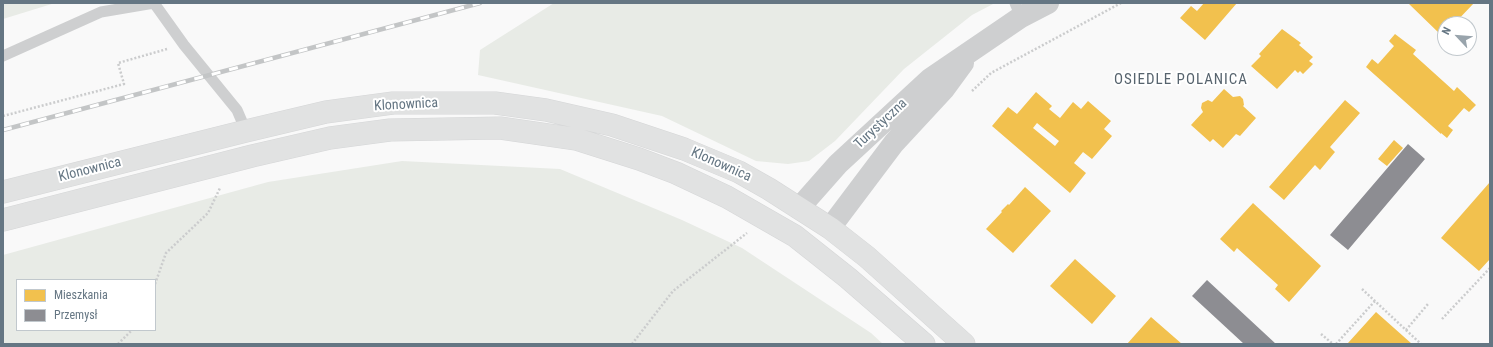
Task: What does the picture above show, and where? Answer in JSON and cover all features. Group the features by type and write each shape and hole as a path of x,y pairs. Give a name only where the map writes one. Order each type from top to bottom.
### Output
{"main road":[{"name":"Klonownica","path":"3,192 326,112 393,103 495,103 546,110 612,125 684,149 739,172 800,207 830,228 867,257 964,344"},
{"name":"Klonownica","path":"3,220 252,156 330,138 390,130 500,128 576,139 639,159 676,173 727,197 795,236 848,278 924,344"},
{"path":"246,131 252,156"},
{"path":"800,207 795,236 830,228"}],"street":[{"name":"Turystyczna","path":"800,207 838,164 930,79 972,51 1018,10 1048,3"},
{"name":"Turystyczna","path":"830,228 894,143 944,89 972,51"}],"lane":[{"path":"3,56 101,12 154,3 184,45 237,110 246,131"}],"path":[{"path":"968,95 991,73 1121,3"},
{"path":"3,116 124,84 118,63 184,45"},
{"path":"156,281 166,253 208,213 221,185"},
{"path":"632,344 673,291 752,229"},
{"path":"1442,319 1490,268"},
{"path":"1362,289 1421,344"},
{"path":"1336,344 1375,301"},
{"path":"1406,330 1428,304"},
{"path":"118,344 131,331"},
{"path":"1321,334 1333,344"}],"shaded area":[{"path":"3,3 55,3 3,19"},
{"path":"554,3 995,3 972,15 904,69 835,141 809,161 788,164 756,161 662,116 478,75 480,50"},
{"path":"402,161 560,169 682,220 742,248 871,333 883,344 3,344 3,255 268,182"}],"building: Mieszkania":[{"path":"1204,3 1237,3 1205,40 1180,18 1191,6 1197,11"},
{"path":"1408,3 1474,3 1462,16 1437,16 1437,31"},
{"path":"1282,29 1301,43 1299,45 1313,57 1309,61 1313,64 1303,74 1300,71 1298,73 1295,70 1277,89 1251,66 1261,56 1259,54"},
{"path":"1395,34 1416,50 1413,54 1454,91 1457,87 1476,105 1469,112 1464,108 1448,126 1453,130 1447,138 1366,67 1372,59 1378,64 1394,46 1389,41"},
{"path":"1224,89 1233,97 1240,96 1243,99 1243,106 1256,118 1240,136 1236,134 1223,148 1213,139 1210,142 1191,125 1203,112 1201,108 1202,103 1208,100 1212,102"},
{"path":"1036,92 1052,106 1049,109 1060,118 1073,102 1081,109 1088,101 1111,121 1104,129 1112,136 1092,159 1083,152 1074,163 1086,173 1070,193 992,126 1008,107 1017,114","holes":["1037,123 1059,141 1055,146 1033,128"]},
{"path":"1345,100 1360,113 1330,147 1335,152 1320,170 1315,165 1284,200 1269,187"},
{"path":"1394,140 1403,148 1387,166 1378,159"},
{"path":"1490,182 1490,259 1479,271 1441,238"},
{"path":"1025,187 1051,211 1013,253 986,229 1002,212 1001,211 1008,204 1009,205"},
{"path":"1253,203 1321,266 1289,302 1275,289 1278,285 1237,248 1234,252 1220,239"},
{"path":"1075,259 1116,296 1092,324 1050,286"},
{"path":"1376,312 1412,344 1349,344 1348,343"},
{"path":"1151,317 1182,344 1127,344"}],"building: Przemysł":[{"path":"1408,144 1425,159 1348,250 1330,235"},
{"path":"1207,280 1276,344 1244,344 1192,296"}],"railway":[{"path":"3,130 480,3"}],"district":[{"name":"OSIEDLE POLANICA","path":"1181,80"}]}
